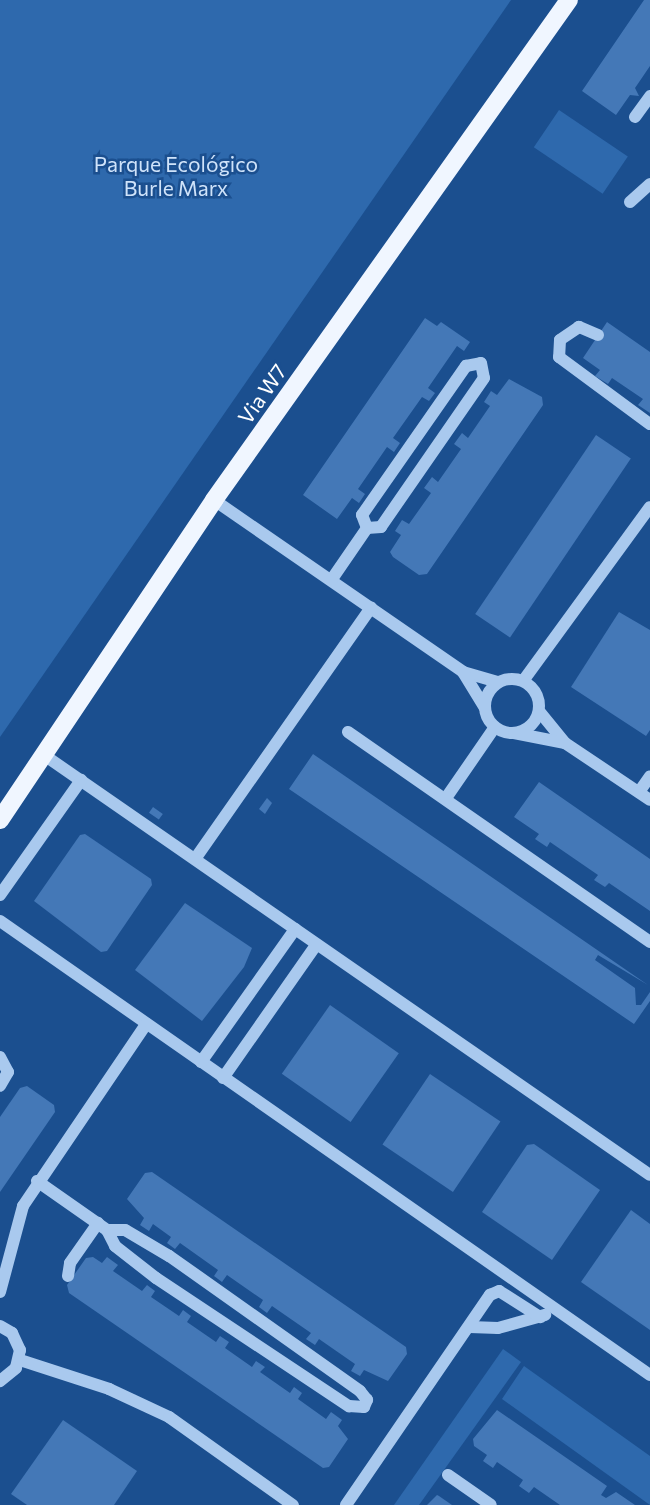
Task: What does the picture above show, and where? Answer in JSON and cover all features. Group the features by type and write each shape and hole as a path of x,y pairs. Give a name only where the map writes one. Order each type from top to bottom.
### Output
{"main road":[{"name":"Via W7","path":"0,820 214,499 569,0"}],"street":[{"path":"635,117 650,96"},
{"path":"630,202 650,184"},
{"path":"598,335 579,327 559,340 559,357 650,424"},
{"path":"481,363 484,378 381,527 367,527 362,515 370,503 466,366 481,363"},
{"path":"214,499 463,672 498,682 523,681 536,693 539,711 565,743 650,800"},
{"path":"523,681 650,507"},
{"path":"332,579 367,527"},
{"path":"195,859 371,608"},
{"path":"463,672 495,727 565,743"},
{"path":"485,708 487,694 498,682"},
{"path":"513,733 530,727 539,711"},
{"path":"446,798 495,727"},
{"path":"348,732 650,942"},
{"path":"44,755 650,1175"},
{"path":"639,792 650,776"},
{"path":"0,895 80,780"},
{"path":"0,921 650,1375"},
{"path":"201,1062 295,929"},
{"path":"223,1078 316,945"},
{"path":"0,1292 13,1230 37,1181 146,1024"},
{"path":"0,1057 8,1072 0,1086"},
{"path":"37,1181 102,1227 115,1246 156,1278 349,1406 365,1407 367,1401 360,1391 169,1256 125,1230 102,1227"},
{"path":"68,1276 70,1263 102,1227"},
{"path":"345,1505 494,1291 540,1317"},
{"path":"470,1328 498,1328 557,1310"},
{"path":"0,1326 18,1341 20,1360 11,1375 0,1381"},
{"path":"20,1360 109,1389 158,1411 199,1435 293,1505"},
{"path":"448,1475 491,1505"}],"green space":[{"name":"Parque Ecológico Burle Marx","path":"0,0 511,0 0,737"},
{"path":"559,110 628,156 603,194 534,147"},
{"path":"503,1349 521,1362 419,1505 394,1505"},
{"path":"524,1366 650,1456 650,1505 502,1399"}],"building":[{"path":"644,0 650,0 650,66 635,88 639,96 630,95 616,115 582,91"},
{"path":"425,318 437,326 441,322 470,342 464,351 457,346 428,388 435,393 429,401 422,397 393,438 400,443 394,452 387,447 358,489 365,494 359,503 352,498 337,519 303,495"},
{"path":"607,322 650,352 650,413 638,405 643,399 612,378 608,384 595,376 600,370 583,358"},
{"path":"509,379 542,397 543,405 427,574 419,575 390,552 401,535 395,531 402,520 409,524 431,493 424,488 432,477 438,482 461,449 454,444 462,433 468,438 490,406 484,402 491,391 497,395"},
{"path":"596,435 631,458 510,638 475,614"},
{"path":"619,612 650,630 650,730 646,736 571,687"},
{"path":"313,754 648,985 598,955 595,960 635,988 636,1005 641,1005 650,992 650,1001 634,1024 289,789"},
{"path":"539,782 650,859 650,911 609,883 605,887 594,880 598,875 550,842 547,847 535,839 539,834 514,817"},
{"path":"267,798 272,803 265,814 259,809"},
{"path":"153,807 163,814 159,820 149,813"},
{"path":"85,834 151,879 152,885 107,951 101,952 34,901 80,835"},
{"path":"185,903 252,948 244,967 202,1021 135,970"},
{"path":"330,1005 399,1053 351,1122 282,1074"},
{"path":"430,1074 500,1122 453,1192 382,1144"},
{"path":"27,1086 54,1105 55,1112 0,1192 0,1117 20,1088"},
{"path":"534,1144 600,1190 552,1260 482,1212 527,1145"},
{"path":"152,1172 406,1347 407,1354 388,1381 364,1370 360,1376 351,1371 355,1364 319,1339 315,1345 306,1339 311,1333 272,1306 267,1313 259,1307 263,1300 227,1275 222,1282 214,1276 218,1270 180,1243 175,1249 167,1243 171,1237 153,1224 149,1231 140,1225 144,1218 127,1199 145,1173"},
{"path":"631,1210 650,1224 650,1330 581,1282"},
{"path":"93,1257 102,1263 107,1257 118,1265 113,1271 142,1291 147,1285 155,1291 151,1297 179,1316 183,1310 191,1316 187,1322 216,1342 220,1336 229,1342 225,1348 252,1367 256,1361 265,1367 260,1372 290,1393 294,1387 302,1393 298,1399 326,1419 331,1412 342,1420 338,1426 348,1439 329,1467 323,1468 69,1293 67,1285 86,1258"},
{"path":"497,1410 607,1486 601,1495 606,1498 616,1492 635,1505 560,1505 534,1487 529,1493 519,1486 523,1480 497,1462 493,1468 483,1461 487,1455 474,1446 473,1439"},
{"path":"63,1420 137,1471 114,1505 27,1505 11,1494"},
{"path":"439,1496 452,1505 427,1505"}]}
